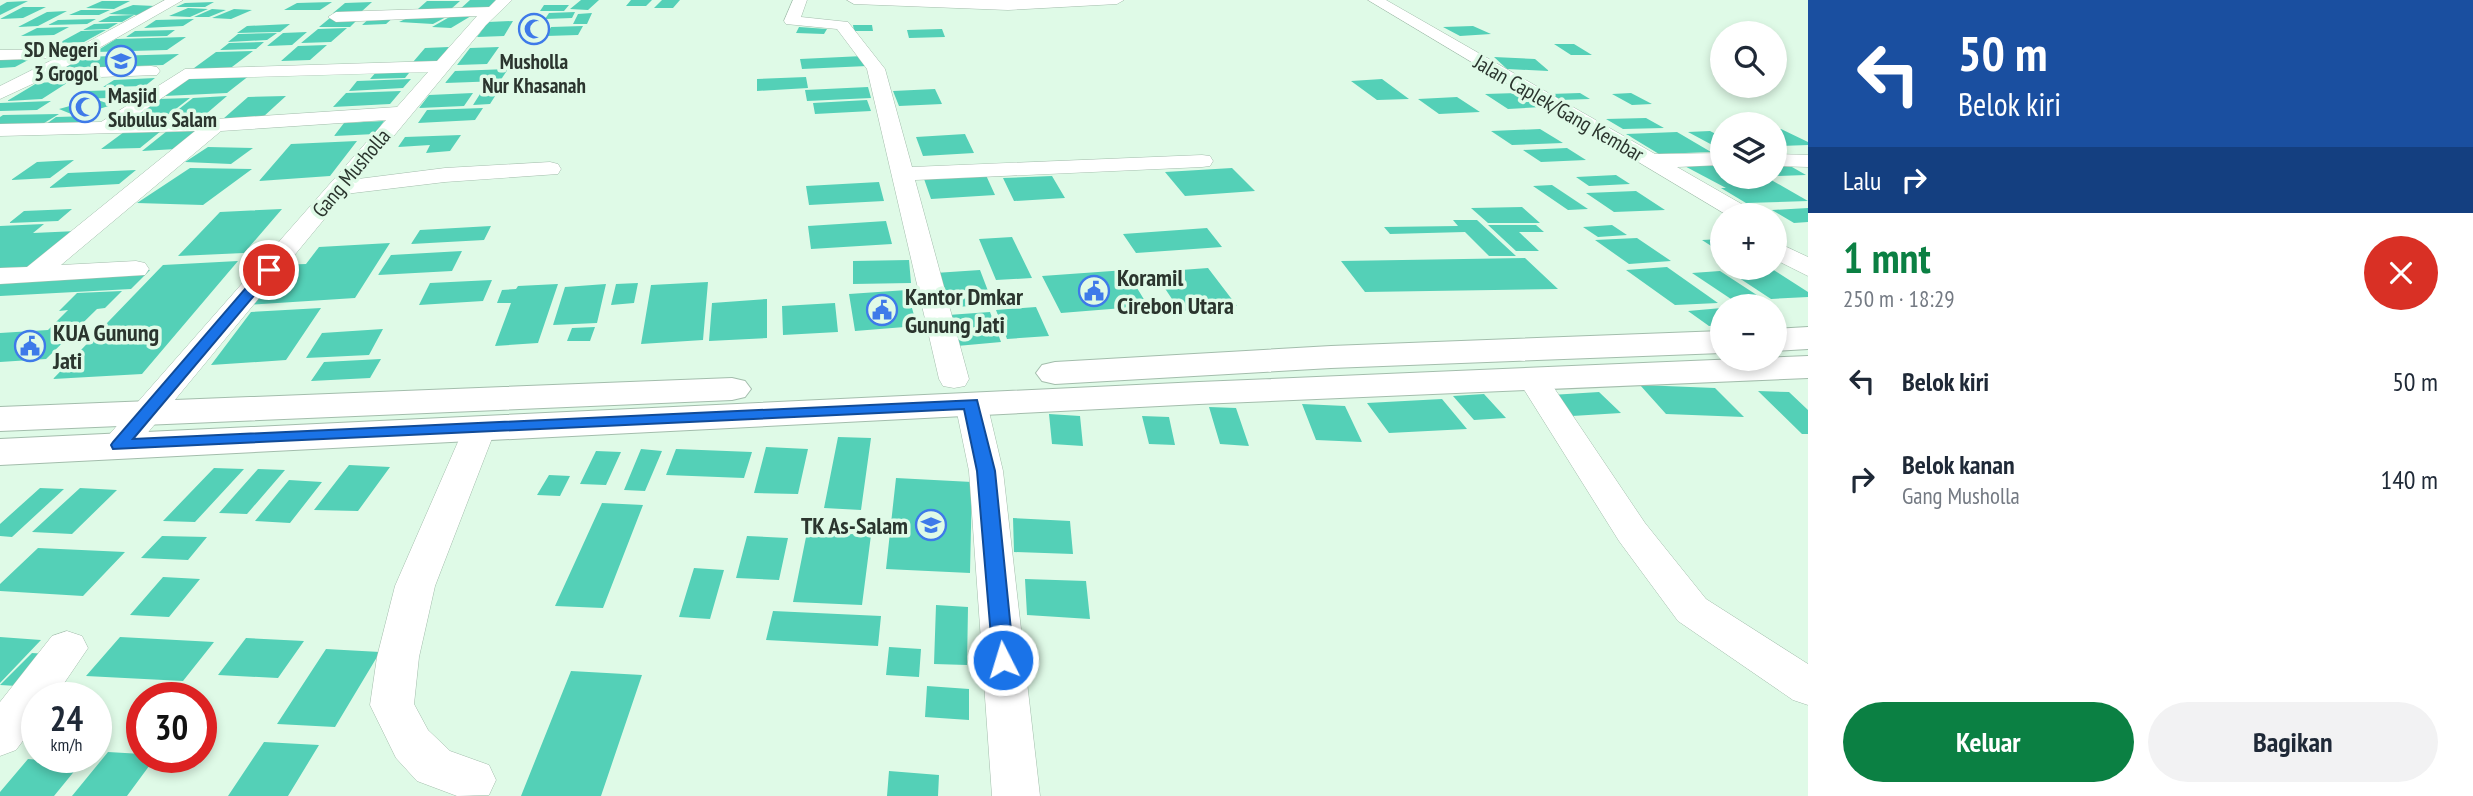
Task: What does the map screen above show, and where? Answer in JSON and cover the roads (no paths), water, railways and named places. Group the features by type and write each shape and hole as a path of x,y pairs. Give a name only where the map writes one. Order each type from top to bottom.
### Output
{"highway":[{"path":"1787,339 1808,338"},
{"path":"1191,379 1331,356 1710,342"},
{"path":"0,419 901,394 1191,379 1533,380 1808,368"},
{"path":"0,452 480,428 901,394"}],"street":[{"path":"0,93 81,53 176,0"},
{"path":"800,0 792,21 842,25 876,69 922,259 986,471 1016,796"},
{"path":"854,0 1008,5 1116,0"},
{"name":"Jalan Caplek/Gang Kembar","path":"1375,0 1723,203"},
{"path":"337,17 499,6"},
{"name":"Gang Musholla","path":"119,445 402,113 499,6"},
{"path":"0,55 81,53"},
{"path":"108,126 185,74 443,66"},
{"path":"38,74 151,71"},
{"path":"0,130 216,125 402,113"},
{"path":"1578,118 1579,126 1593,141 1710,210"},
{"path":"34,274 216,125"},
{"path":"1651,161 1710,159"},
{"path":"1787,160 1808,161"},
{"path":"903,174 1202,161"},
{"path":"340,188 445,175 550,169"},
{"path":"1787,240 1808,252"},
{"path":"1787,256 1808,268"},
{"path":"0,275 136,270"},
{"path":"1533,380 1632,532 1692,610 1808,687"},
{"path":"472,780 434,766 412,744 391,705 398,657 415,586 480,428"},
{"path":"0,736 67,648"}],"place":[{"name":"Musholla Nur Khasanah","path":"534,29"},
{"name":"SD Negeri 3 Grogol","path":"121,61"},
{"name":"Masjid Subulus Salam","path":"85,107"},
{"name":"Koramil Cirebon Utara","path":"1094,291"},
{"name":"Kantor Dmkar Gunung Jati","path":"882,310"},
{"name":"KUA Gunung Jati","path":"30,346"},
{"name":"TK As-Salam","path":"931,525"}]}
